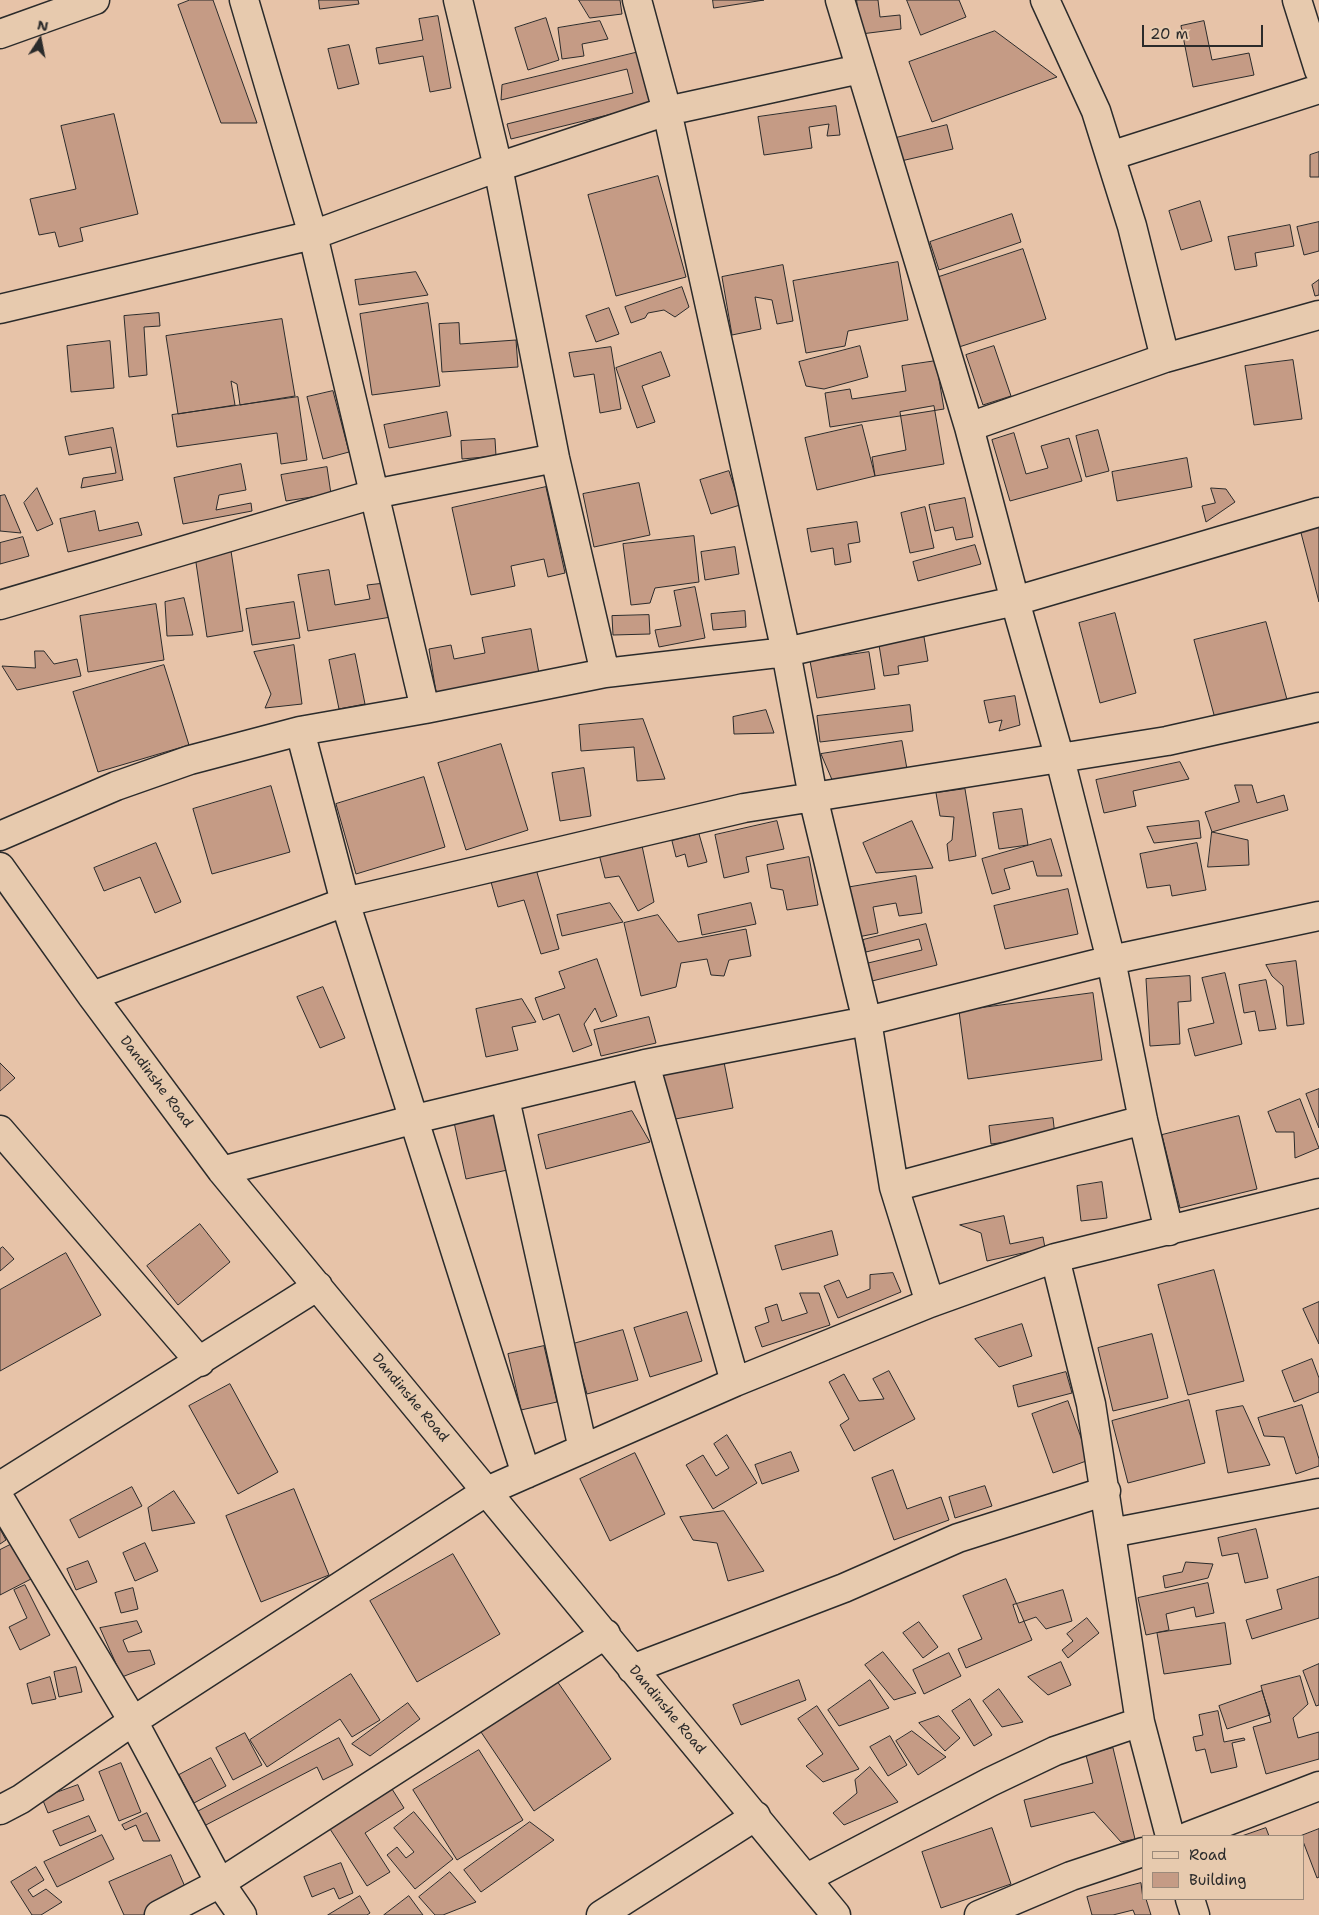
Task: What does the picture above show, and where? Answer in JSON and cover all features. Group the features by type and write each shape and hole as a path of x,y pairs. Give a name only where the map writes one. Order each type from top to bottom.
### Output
{"street":[{"path":"0,34 95,0"},
{"path":"244,0 313,235 425,709"},
{"path":"458,0 498,167 555,458 605,673"},
{"path":"637,0 667,111 786,652 814,797 867,1021 894,1188 930,1303"},
{"path":"840,0 969,427 1015,601 1060,759 1111,960 1143,1120 1169,1231"},
{"path":"1045,0 1096,111 1132,226 1164,358"},
{"path":"1297,0 1319,70"},
{"path":"0,309 313,235 498,167 667,111 860,69"},
{"path":"1110,156 1319,89"},
{"path":"969,427 1164,358 1319,315"},
{"path":"0,605 374,494 555,458"},
{"path":"0,836 116,786 190,760 300,730 425,709 605,673 786,652 1015,601 1319,512"},
{"path":"92,996 346,902 744,808 1167,741 1319,707"},
{"path":"300,730 346,902 526,1474"},
{"name":"Dandinshe Road","path":"0,867 92,996 222,1171 836,1915"},
{"path":"222,1171 415,1119 645,1064 867,1021 1111,960 1319,916"},
{"path":"645,1064 735,1382"},
{"path":"505,1099 583,1449"},
{"path":"894,1188 1143,1120"},
{"path":"0,1130 200,1362"},
{"path":"0,1810 21,1799 133,1721 487,1491 735,1382 930,1303 1055,1258 1319,1193"},
{"path":"1055,1258 1091,1404 1106,1491 1140,1722 1170,1835"},
{"path":"0,1486 200,1362 318,1286"},
{"path":"632,1669 844,1588 958,1538 1106,1491"},
{"path":"1111,1533 1319,1492"},
{"path":"0,1498 133,1721 220,1883 242,1915"},
{"path":"159,1915 220,1883 606,1634"},
{"path":"807,1878 990,1782 1055,1751 1140,1722"},
{"path":"1192,1835 1319,1786"},
{"path":"601,1915 756,1816"},
{"path":"979,1915 1072,1876 1142,1852"},
{"path":"1190,1900 1195,1915"}],"building":[{"path":"190,0 213,0 257,123 221,123 178,5"},
{"path":"319,0 358,0 359,4 320,9"},
{"path":"579,0 620,0 622,14 590,18"},
{"path":"713,0 764,0 714,8"},
{"path":"857,0 878,0 880,17 900,15 901,29 861,34"},
{"path":"907,0 959,0 966,17 921,35"},
{"path":"438,16 451,88 430,92 423,56 379,64 376,48 423,40 419,19"},
{"path":"546,18 559,60 528,70 515,28"},
{"path":"600,21 608,39 582,44 584,56 562,59 558,28"},
{"path":"1204,21 1212,60 1249,53 1254,75 1193,87 1181,26"},
{"path":"995,31 1057,77 932,122 909,62"},
{"path":"349,45 359,84 338,89 328,49"},
{"path":"639,52 652,104 511,139 507,124 633,93 627,69 501,100 502,85"},
{"path":"836,106 840,135 827,136 829,124 809,127 812,148 764,155 758,117"},
{"path":"114,114 138,214 80,228 83,241 59,247 55,232 39,235 30,199 76,189 61,126"},
{"path":"947,125 953,149 901,161 896,138"},
{"path":"1319,152 1319,177 1310,177 1310,155"},
{"path":"658,176 686,277 616,296 588,195"},
{"path":"1200,201 1212,241 1181,250 1169,211"},
{"path":"1012,214 1021,242 939,270 930,242"},
{"path":"1319,222 1319,251 1304,255 1297,227"},
{"path":"1290,225 1294,246 1255,253 1257,266 1235,270 1228,237"},
{"path":"1023,249 1046,319 959,347 936,278"},
{"path":"898,262 908,320 848,331 845,346 806,353 793,281"},
{"path":"783,265 793,321 777,324 772,300 755,297 761,329 732,335 722,277"},
{"path":"416,272 428,295 359,305 355,280"},
{"path":"1319,280 1319,295 1315,296 1312,285"},
{"path":"682,287 689,307 675,317 664,310 648,313 645,318 631,323 625,307"},
{"path":"428,303 440,386 372,395 360,314"},
{"path":"609,308 619,334 596,342 586,316"},
{"path":"159,313 160,326 144,327 147,375 129,377 124,316"},
{"path":"282,319 295,396 240,405 237,384 231,381 235,405 178,414 166,336"},
{"path":"459,323 460,344 516,340 518,367 442,372 439,324"},
{"path":"110,341 114,388 71,392 67,346"},
{"path":"860,346 868,377 824,389 806,386 799,362"},
{"path":"994,346 1011,396 983,405 966,355"},
{"path":"611,347 621,409 600,413 594,374 574,377 569,353"},
{"path":"661,352 670,376 642,386 655,422 637,428 616,368"},
{"path":"1293,360 1302,419 1254,425 1245,366"},
{"path":"936,361 944,409 830,427 825,393 850,389 852,399 906,391 902,366"},
{"path":"333,391 349,452 323,459 307,397"},
{"path":"298,397 307,460 281,464 277,433 177,447 172,415"},
{"path":"934,406 944,464 875,476 872,457 906,450 900,412"},
{"path":"447,412 451,436 389,448 384,425"},
{"path":"862,425 875,476 817,490 805,438"},
{"path":"113,428 123,480 81,488 83,478 116,473 111,447 69,455 65,437"},
{"path":"1098,430 1109,471 1086,477 1076,436"},
{"path":"1014,433 1026,474 1048,468 1041,446 1069,438 1082,481 1010,501 992,440"},
{"path":"495,439 496,456 462,459 461,441"},
{"path":"1187,458 1192,487 1117,501 1112,472"},
{"path":"241,464 246,490 219,495 216,510 251,503 252,511 183,524 174,478"},
{"path":"327,467 331,494 286,501 281,475"},
{"path":"729,471 740,505 711,514 700,480"},
{"path":"639,483 650,535 594,547 583,494"},
{"path":"546,487 565,573 548,577 544,559 511,566 515,586 471,595 452,508"},
{"path":"37,488 53,524 37,531 24,503"},
{"path":"1211,488 1226,489 1235,502 1206,522 1202,506 1215,503"},
{"path":"5,495 21,533 0,531 0,496"},
{"path":"965,498 973,537 956,540 953,527 935,531 929,505"},
{"path":"925,507 934,548 910,553 901,513"},
{"path":"95,511 99,531 138,522 142,535 68,552 60,519"},
{"path":"857,522 860,542 848,544 851,562 835,565 833,548 811,552 807,529"},
{"path":"1319,524 1319,602 1300,529"},
{"path":"694,536 699,582 655,588 650,603 631,605 623,544"},
{"path":"23,537 29,556 0,564 0,543"},
{"path":"975,545 981,564 918,581 913,562"},
{"path":"735,547 739,574 705,580 701,552"},
{"path":"231,551 243,631 207,637 195,556"},
{"path":"329,570 335,605 370,599 367,585 385,583 391,617 308,631 298,575"},
{"path":"695,587 705,638 659,647 655,630 681,626 674,591"},
{"path":"184,598 193,635 167,636 165,602"},
{"path":"294,602 300,638 252,645 246,609"},
{"path":"156,604 164,660 88,672 80,616"},
{"path":"745,611 746,627 713,630 711,614"},
{"path":"1115,613 1136,693 1100,703 1079,623"},
{"path":"649,615 650,634 613,635 612,616"},
{"path":"1266,622 1289,707 1217,726 1194,640"},
{"path":"531,629 540,679 437,698 429,649 451,645 454,659 485,653 482,638"},
{"path":"924,637 928,661 898,666 899,674 884,676 879,645"},
{"path":"294,645 302,704 265,708 271,694 254,652"},
{"path":"35,651 44,651 54,664 77,659 81,676 17,690 2,666 35,668"},
{"path":"869,652 875,689 817,698 810,661"},
{"path":"355,654 365,704 339,709 329,660"},
{"path":"164,665 189,745 98,772 73,692"},
{"path":"1015,696 1020,725 999,731 1002,720 989,723 984,701"},
{"path":"910,705 913,731 820,742 817,716"},
{"path":"766,710 774,733 734,734 733,717"},
{"path":"643,719 665,779 637,781 634,747 581,751 579,725"},
{"path":"902,741 907,769 833,782 821,754"},
{"path":"501,744 528,830 466,850 438,763"},
{"path":"1180,762 1189,779 1133,791 1136,806 1104,813 1096,780"},
{"path":"584,768 591,816 560,821 552,773"},
{"path":"424,777 445,847 356,874 336,804"},
{"path":"1235,785 1252,785 1257,803 1284,795 1288,810 1212,832 1205,812 1239,802"},
{"path":"271,786 290,852 212,874 193,809"},
{"path":"965,789 976,856 949,861 947,844 952,840 954,817 940,816 936,793"},
{"path":"1022,809 1028,845 999,849 993,813"},
{"path":"777,821 784,849 746,857 749,872 724,878 715,835"},
{"path":"912,821 933,868 876,873 863,843"},
{"path":"1199,821 1201,838 1154,843 1147,827"},
{"path":"1212,832 1248,840 1249,865 1208,867"},
{"path":"699,834 707,862 688,867 685,854 676,857 672,841"},
{"path":"1051,839 1062,876 1037,876 1033,861 1004,869 1010,889 992,894 982,859"},
{"path":"641,841 654,902 638,911 619,876 605,878 598,850"},
{"path":"156,843 181,902 155,913 140,877 104,891 94,868"},
{"path":"1197,843 1206,890 1172,896 1170,885 1147,888 1140,854"},
{"path":"809,857 818,905 787,910 783,890 771,888 767,865"},
{"path":"536,869 559,949 541,954 524,900 498,907 491,882"},
{"path":"916,876 922,913 899,916 896,903 873,907 878,933 853,938 845,888"},
{"path":"1068,889 1078,934 1005,949 994,906"},
{"path":"610,903 623,922 562,936 557,915"},
{"path":"751,903 756,924 702,935 698,915"},
{"path":"658,915 678,942 746,929 751,956 729,960 724,976 711,975 707,959 681,963 676,987 641,996 624,923"},
{"path":"926,924 937,965 868,982 864,964 922,950 919,939 866,952 863,940"},
{"path":"597,959 617,1016 601,1022 595,1008 584,1024 592,1045 573,1052 559,1014 543,1020 535,998 565,988 559,972"},
{"path":"1296,961 1304,1024 1287,1026 1283,986 1272,976 1266,965"},
{"path":"1225,973 1242,1044 1195,1056 1188,1029 1214,1023 1202,978"},
{"path":"1190,976 1191,1001 1178,1002 1180,1044 1150,1046 1146,979"},
{"path":"1266,980 1276,1029 1259,1031 1255,1011 1244,1013 1239,985"},
{"path":"323,987 345,1038 320,1048 297,997"},
{"path":"1093,993 1102,1060 968,1079 959,1011"},
{"path":"522,999 536,1022 512,1027 518,1050 486,1057 476,1009"},
{"path":"649,1017 656,1043 601,1056 594,1030"},
{"path":"723,1057 733,1108 665,1121 654,1071"},
{"path":"0,1063 15,1078 0,1091"},
{"path":"1319,1089 1319,1128 1306,1094"},
{"path":"1300,1099 1319,1148 1295,1158 1294,1132 1276,1132 1268,1112"},
{"path":"632,1111 650,1142 546,1169 538,1135"},
{"path":"500,1112 512,1169 466,1179 454,1122"},
{"path":"1239,1116 1257,1189 1180,1208 1162,1135"},
{"path":"1053,1118 1055,1136 991,1144 989,1126"},
{"path":"1102,1182 1107,1218 1081,1221 1077,1186"},
{"path":"1004,1216 1010,1244 1043,1237 1045,1248 987,1261 981,1233 960,1225"},
{"path":"200,1224 230,1262 178,1305 147,1266"},
{"path":"832,1231 838,1255 782,1270 775,1246"},
{"path":"3,1247 14,1259 0,1271 0,1249"},
{"path":"66,1253 101,1315 0,1371 0,1290"},
{"path":"1214,1270 1244,1381 1188,1395 1158,1285"},
{"path":"893,1273 901,1292 838,1318 824,1286 839,1280 847,1298 870,1289 870,1275"},
{"path":"800,1293 819,1293 830,1325 762,1347 755,1327 769,1322 765,1308 777,1304 782,1321 807,1313"},
{"path":"1319,1302 1319,1344 1303,1309"},
{"path":"687,1312 702,1361 650,1377 634,1328"},
{"path":"1022,1324 1032,1356 999,1367 975,1339"},
{"path":"623,1330 638,1380 587,1394 573,1344"},
{"path":"1152,1334 1168,1398 1113,1411 1098,1348"},
{"path":"544,1346 557,1402 521,1410 508,1354"},
{"path":"1312,1359 1319,1378 1319,1392 1294,1402 1282,1371"},
{"path":"889,1371 915,1419 854,1451 840,1425 849,1419 829,1382 844,1374 859,1401 884,1399 873,1379"},
{"path":"1066,1372 1072,1393 1018,1407 1013,1386"},
{"path":"230,1384 278,1472 238,1494 189,1406"},
{"path":"1189,1400 1205,1463 1128,1483 1112,1421"},
{"path":"1068,1401 1089,1460 1053,1473 1032,1414"},
{"path":"1302,1405 1319,1459 1319,1466 1296,1474 1284,1437 1264,1436 1258,1418"},
{"path":"1243,1406 1270,1465 1228,1473 1216,1411"},
{"path":"727,1435 757,1483 713,1509 686,1465 703,1455 716,1476 729,1468 714,1444"},
{"path":"791,1452 799,1471 762,1484 755,1465"},
{"path":"635,1453 665,1514 610,1541 580,1479"},
{"path":"893,1470 907,1509 941,1497 949,1520 894,1540 872,1478"},
{"path":"985,1486 992,1506 955,1518 949,1497"},
{"path":"132,1487 142,1506 79,1538 70,1520"},
{"path":"294,1489 329,1575 261,1602 226,1516"},
{"path":"174,1491 195,1523 152,1531 148,1508"},
{"path":"724,1511 764,1571 728,1581 717,1543 693,1540 680,1517"},
{"path":"0,1529 6,1540 0,1544"},
{"path":"1256,1529 1268,1578 1245,1583 1238,1553 1222,1556 1218,1538"},
{"path":"145,1543 158,1571 135,1581 123,1553"},
{"path":"12,1544 31,1579 0,1595 0,1550"},
{"path":"453,1554 500,1634 417,1682 370,1601"},
{"path":"88,1561 97,1582 76,1590 67,1569"},
{"path":"1186,1562 1213,1564 1208,1578 1165,1588 1163,1576 1182,1572"},
{"path":"1319,1577 1319,1618 1252,1639 1246,1620 1282,1609 1277,1590"},
{"path":"1006,1579 1032,1640 966,1668 958,1649 982,1639 963,1596"},
{"path":"1208,1583 1214,1613 1196,1617 1194,1607 1166,1614 1169,1630 1146,1635 1138,1598"},
{"path":"25,1585 50,1635 20,1650 9,1627 27,1618 14,1590"},
{"path":"133,1588 138,1609 121,1613 115,1593"},
{"path":"1063,1590 1072,1621 1046,1629 1036,1617 1019,1623 1013,1605"},
{"path":"1087,1618 1099,1633 1068,1658 1062,1650 1073,1641 1067,1634"},
{"path":"137,1621 142,1632 123,1640 128,1652 150,1650 155,1664 122,1677 100,1628"},
{"path":"919,1622 938,1647 923,1658 903,1633"},
{"path":"1225,1623 1231,1664 1164,1674 1157,1633"},
{"path":"883,1652 916,1693 894,1700 865,1665"},
{"path":"949,1653 961,1676 924,1694 913,1670"},
{"path":"1061,1662 1071,1685 1048,1695 1028,1677"},
{"path":"1319,1664 1319,1705 1316,1706 1303,1671"},
{"path":"76,1667 82,1692 59,1697 54,1672"},
{"path":"351,1674 380,1720 352,1737 340,1719 267,1767 250,1740"},
{"path":"1300,1676 1308,1704 1293,1718 1298,1738 1319,1732 1319,1759 1266,1774 1253,1727 1271,1722 1261,1686"},
{"path":"50,1677 56,1699 32,1704 27,1684"},
{"path":"799,1680 806,1700 741,1725 733,1705"},
{"path":"870,1680 889,1708 839,1726 828,1710"},
{"path":"557,1681 611,1759 534,1811 481,1732"},
{"path":"999,1689 1023,1722 1002,1727 983,1701"},
{"path":"1262,1691 1270,1715 1227,1729 1219,1706"},
{"path":"970,1699 992,1735 974,1746 952,1711"},
{"path":"408,1703 420,1719 370,1756 352,1744"},
{"path":"817,1706 859,1769 823,1782 806,1766 823,1754 798,1719"},
{"path":"1218,1711 1224,1742 1244,1738 1245,1740 1232,1743 1237,1767 1211,1773 1205,1749 1196,1751 1193,1737 1203,1735 1199,1715"},
{"path":"939,1716 960,1738 945,1751 919,1723"},
{"path":"912,1731 946,1757 918,1775 896,1741"},
{"path":"245,1733 262,1765 233,1780 216,1748"},
{"path":"890,1736 907,1765 888,1776 870,1747"},
{"path":"339,1738 353,1765 323,1780 317,1767 204,1826 197,1812"},
{"path":"1113,1748 1135,1839 1121,1842 1094,1812 1031,1827 1024,1800 1093,1783 1086,1755"},
{"path":"479,1750 523,1820 457,1860 413,1790"},
{"path":"211,1758 226,1786 194,1803 179,1775"},
{"path":"121,1763 141,1812 119,1821 99,1772"},
{"path":"870,1767 898,1802 844,1825 833,1813 857,1793 855,1780"},
{"path":"78,1785 84,1800 48,1813 42,1798"},
{"path":"392,1789 404,1808 365,1833 390,1872 367,1886 330,1829"},
{"path":"414,1812 453,1859 415,1889 387,1855 397,1847 406,1858 414,1852 394,1828"},
{"path":"147,1813 160,1841 143,1841 136,1825 125,1830 122,1825"},
{"path":"89,1816 96,1831 60,1846 53,1831"},
{"path":"530,1822 554,1840 481,1892 464,1870"},
{"path":"992,1828 1011,1884 941,1908 922,1852"},
{"path":"1266,1828 1269,1835 1245,1835"},
{"path":"1319,1829 1319,1877 1317,1878 1304,1844 1304,1835"},
{"path":"102,1835 114,1859 57,1887 44,1862"},
{"path":"171,1855 190,1898 151,1915 124,1915 109,1882"},
{"path":"341,1863 353,1893 339,1899 334,1888 312,1897 304,1877"},
{"path":"36,1867 44,1880 28,1890 33,1897 46,1889 62,1902 41,1915 32,1915 11,1882"},
{"path":"450,1872 476,1902 443,1915 435,1915 419,1897"},
{"path":"1141,1883 1142,1900 1146,1900 1151,1915 1135,1915 1133,1910 1113,1915 1092,1915 1087,1897"},
{"path":"360,1896 370,1913 367,1915 328,1915"},
{"path":"409,1896 423,1915 384,1915"}]}
